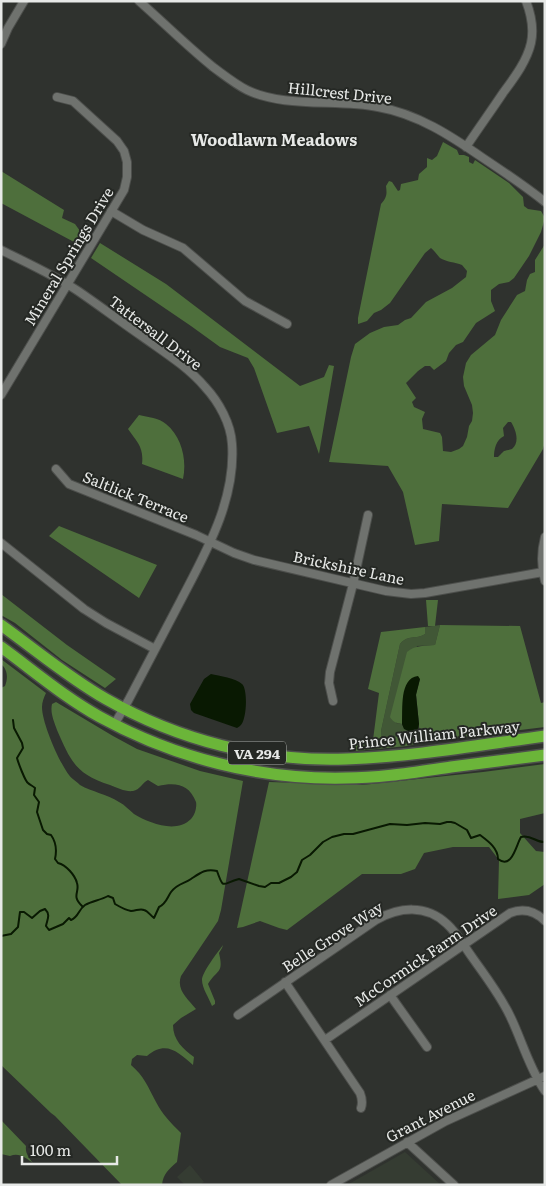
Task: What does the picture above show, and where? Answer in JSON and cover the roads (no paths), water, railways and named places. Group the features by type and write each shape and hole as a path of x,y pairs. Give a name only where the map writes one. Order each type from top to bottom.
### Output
{"highway":[{"name":"Prince William Parkway","path":"1,625 76,680 124,708 157,724 231,748 285,757 379,758 545,736"},
{"name":"VA 294","path":"1,647 77,704 114,724 161,746 206,761 240,769 294,777 346,778 414,773 545,755"}],"street":[{"path":"1,44 24,1"},
{"name":"Hillcrest Drive","path":"139,1 197,54 236,84 247,90 264,97 377,107 408,115 431,125 466,147 545,202"},
{"path":"466,147 527,55 531,43 532,28 530,11 526,1"},
{"name":"Mineral Springs Drive","path":"1,396 124,190 127,178 127,162 124,151 111,134 72,101 57,97"},
{"path":"111,211 143,230 183,248 245,300 287,324"},
{"name":"Tattersall Drive","path":"1,250 77,290 190,372 206,387 216,400 227,422 232,442 230,480 224,506 211,542 114,724"},
{"name":"Saltlick Terrace","path":"56,469 69,484 211,542"},
{"path":"332,700 329,683 330,672 353,584 368,515"},
{"path":"545,537 542,550 545,582"},
{"name":"Brickshire Lane","path":"211,542 254,560 353,584 411,594 442,591 543,572"},
{"path":"1,543 84,609 155,649"},
{"name":"Belle Grove Way","path":"238,1015 376,920 397,911 416,910 426,912 438,917 453,930 506,1007 541,1077 545,1091"},
{"name":"McCormick Farm Drive","path":"325,1040 510,913 529,911 545,921"},
{"path":"286,982 360,1093 362,1098 361,1108"},
{"path":"390,995 427,1047"},
{"name":"Grant Avenue","path":"330,1185 464,1112 541,1077"},
{"path":"407,1142 454,1185"}],"waterway":[{"path":"13,720 14,728 23,748 17,758 27,782 35,788 34,795 39,802 37,812 43,830 51,835 54,840 56,849 55,859 70,871 76,880 78,886 76,897 82,906"},
{"path":"1,936 11,934 18,927 20,912 24,912 32,918 45,909 48,915 46,926 49,930 63,924 69,918 71,920 74,919 85,905 108,896 113,898 115,904 123,908 131,911 142,909 154,918 159,907 165,903 174,889 206,871 217,871 224,884 239,879 265,887 271,883 279,883 297,872 302,860 323,842 332,837 353,834 390,824 455,823 467,830 471,838 480,835 492,845 498,855 498,859 503,862 510,859 513,855 521,837 525,836 545,842"}],"district":[{"name":"Woodlawn Meadows","path":"274,139"}]}
